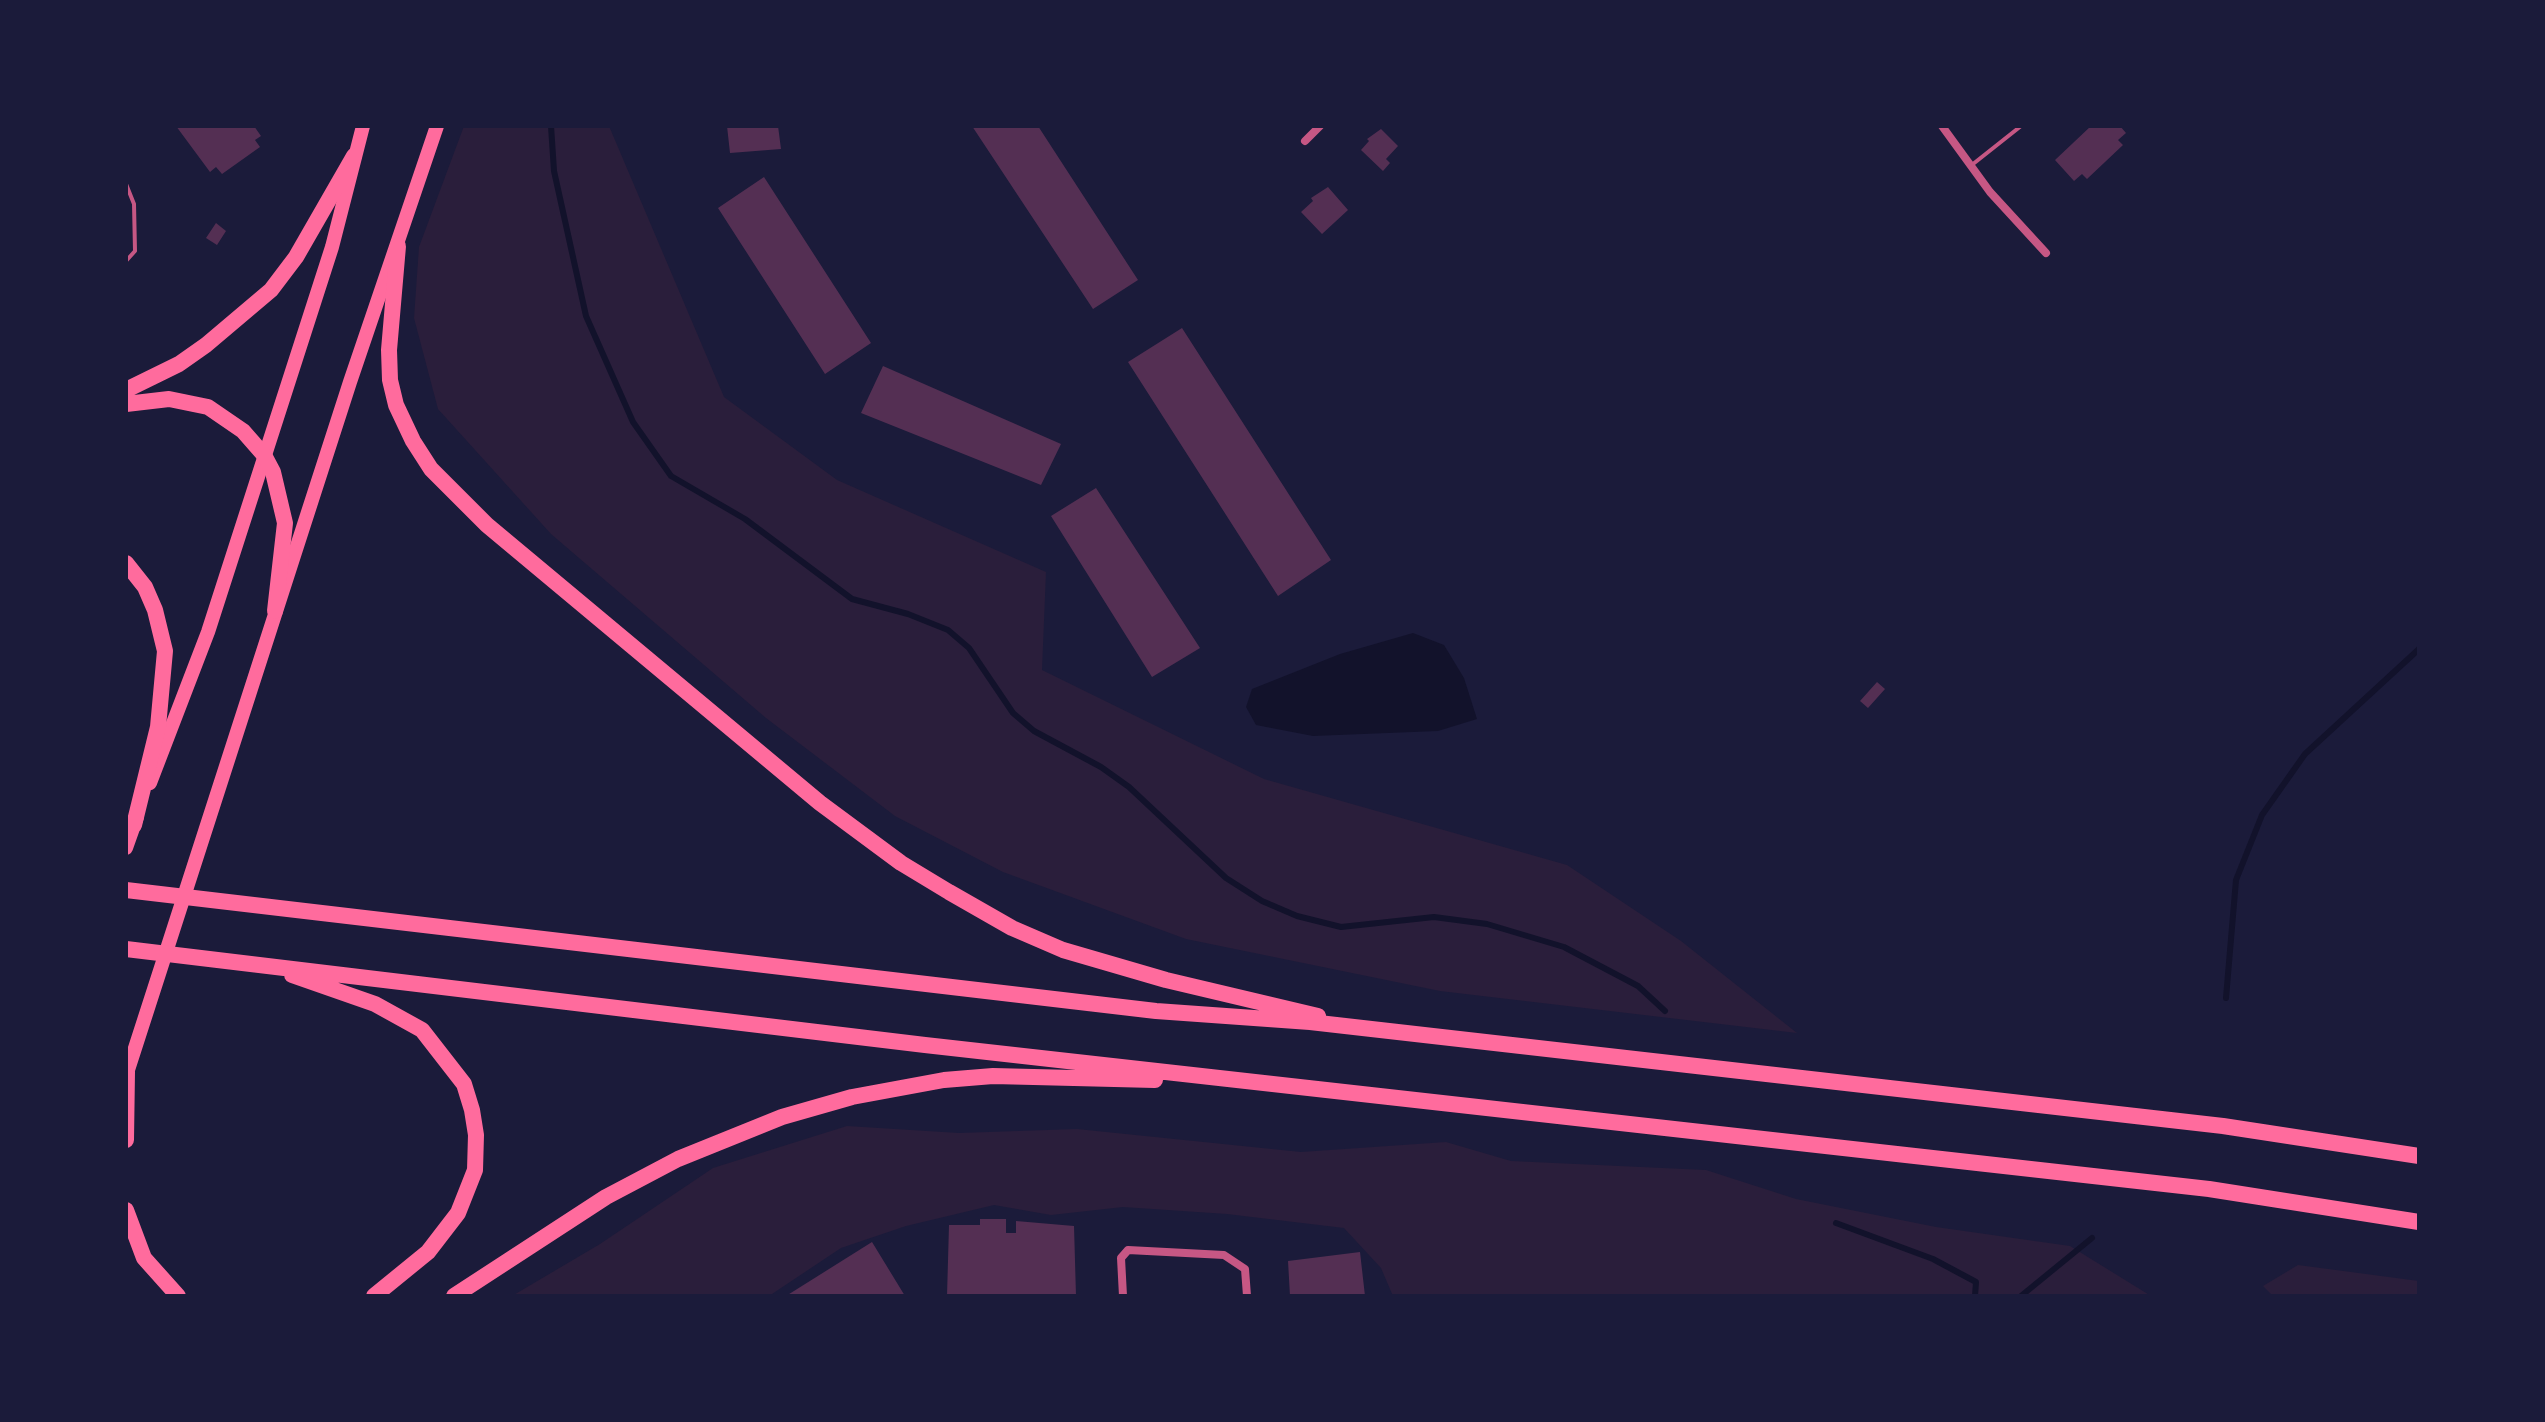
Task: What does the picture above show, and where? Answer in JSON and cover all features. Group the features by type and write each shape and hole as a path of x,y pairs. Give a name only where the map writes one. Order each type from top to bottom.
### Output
{"highway":[{"path":"126,390 188,358 238,321 271,290 296,257 354,156"},
{"path":"398,246 390,317 390,380 413,441 431,469 487,525 820,803 901,863 1012,928 1063,950 1166,980 1386,1032"},
{"path":"126,404 169,399 208,407 243,431 264,455 273,472 285,523 275,611"},
{"path":"126,563 145,587 155,610 165,651 158,727 134,825"},
{"path":"126,890 1009,995 1386,1032 2223,1126 2419,1156"},
{"path":"126,949 1265,1083 2209,1189 2419,1222"},
{"path":"268,966 402,1016 430,1039 464,1084 472,1110 477,1152 467,1194 446,1232 402,1276 374,1296"},
{"path":"126,1140 127,1074"},
{"path":"454,1296 573,1216 678,1159 759,1124 852,1097 944,1080 993,1076 1265,1083"},
{"path":"126,1210 144,1258 178,1296"}],"main road":[{"path":"126,848 196,667 332,247 363,126"},
{"path":"127,1074 275,611 437,126"}],"street":[{"path":"1305,141 1320,126"},
{"path":"1942,126 1971,166 2046,253"},
{"path":"1123,1296 1121,1258 1128,1250 1224,1255 1245,1269 1247,1296"}],"lane":[{"path":"1971,166 2021,126"},
{"path":"126,184 134,204 135,251 126,261"}],"shaded area":[{"path":"464,126 609,126 724,397 837,480 1046,572 1042,670 1264,779 1567,865 1681,941 1797,1033 1440,991 1186,939 1003,872 895,816 766,718 551,534 438,409 414,318 419,247"},
{"path":"1413,633 1444,645 1464,678 1477,719 1438,731 1313,736 1256,725 1246,707 1252,689 1340,654"},
{"path":"847,1126 959,1133 1077,1129 1301,1152 1446,1142 1511,1161 1706,1170 1796,1199 1936,1227 2070,1246 2151,1296 1393,1296 1381,1268 1344,1228 1227,1214 1123,1207 1051,1215 994,1205 906,1226 841,1248 769,1296 512,1296 600,1244 713,1168"},
{"path":"2298,1265 2419,1281 2419,1296 2273,1296 2263,1286"}],"building":[{"path":"176,126 254,126 261,136 255,140 260,147 222,174 216,167 210,172"},
{"path":"727,126 778,126 781,149 730,153"},
{"path":"972,126 1038,126 1138,280 1093,309"},
{"path":"2091,126 2120,126 2126,133 2118,140 2123,145 2087,179 2082,174 2074,181 2055,160"},
{"path":"1381,129 1398,146 1386,159 1390,163 1383,171 1361,150 1369,141 1367,139"},
{"path":"764,177 871,343 825,374 718,208"},
{"path":"1328,187 1348,210 1322,234 1301,212 1313,201 1311,198"},
{"path":"216,223 226,231 217,245 206,238"},
{"path":"1182,328 1331,560 1278,596 1128,362"},
{"path":"883,366 1061,444 1041,485 861,413"},
{"path":"1096,488 1200,648 1152,677 1051,516"},
{"path":"1877,682 1885,689 1868,708 1860,701"},
{"path":"980,1219 1006,1219 1006,1233 1016,1233 1016,1221 1074,1226 1076,1296 947,1296 949,1225 980,1225"},
{"path":"872,1242 905,1296 786,1296"},
{"path":"1360,1252 1365,1296 1290,1296 1288,1261"}],"waterway":[{"path":"551,126 554,171 586,316 633,422 671,476 745,519 852,599 908,614 948,630 969,648 1013,713 1034,731 1101,767 1129,787 1226,878 1262,901 1297,916 1341,927 1434,917 1487,924 1564,947 1638,986 1665,1011"},
{"path":"2226,998 2236,880 2262,815 2305,754 2419,649"},
{"path":"1836,1223 1933,1259 1976,1282 1975,1296"},
{"path":"2021,1296 2092,1238"}]}
